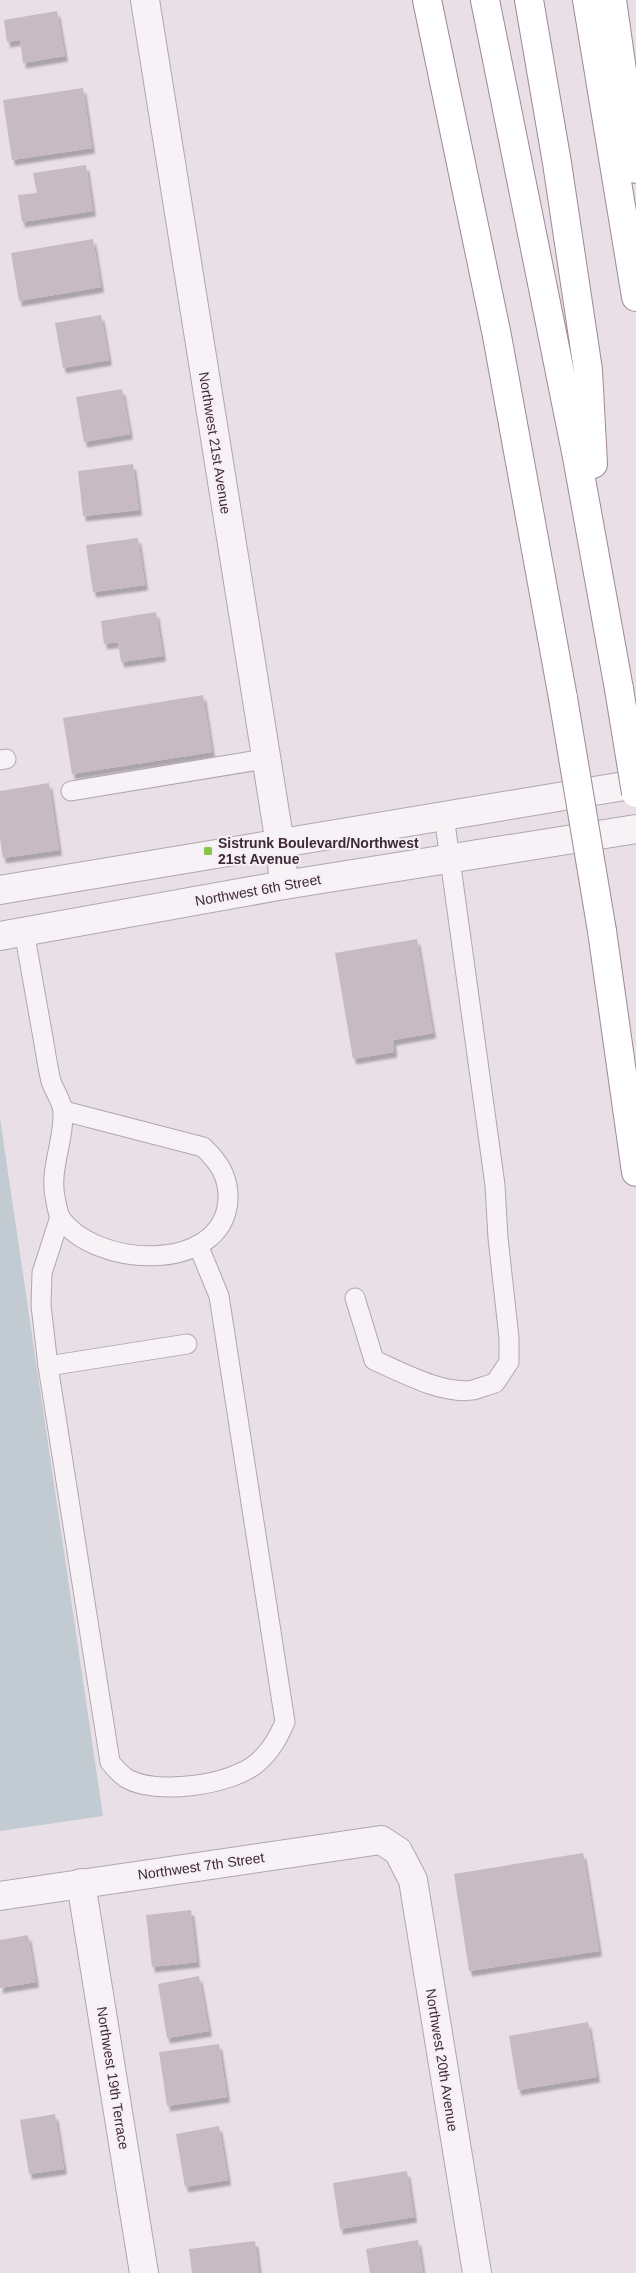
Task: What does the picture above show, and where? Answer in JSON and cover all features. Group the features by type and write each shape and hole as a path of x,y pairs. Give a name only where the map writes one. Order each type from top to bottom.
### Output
{"highway":[{"path":"412,0 447,102"},
{"path":"427,0 498,345 564,698 602,931 636,1172"},
{"path":"485,0 600,574 636,793"},
{"path":"529,0 557,163 588,370 600,574"},
{"path":"587,0 636,297"},
{"path":"612,0 636,169"}],"street":[{"name":"Northwest 21st Avenue","path":"144,0 280,844 284,886"},
{"path":"0,890 636,784"},
{"name":"Northwest 6th Street","path":"12,934 284,886 636,829"},
{"name":"Northwest 7th Street","path":"0,1896 81,1882 381,1840 398,1851"},
{"name":"Northwest 20th Avenue","path":"398,1851 413,1880 477,2273"},
{"name":"Northwest 19th Terrace","path":"81,1882 144,2273"}],"lane":[{"path":"71,791 265,760"},
{"path":"355,1298 374,1360 408,1376 442,1388 471,1390 495,1383 509,1362 509,1338 498,1238 495,1185 444,816"},
{"path":"12,934 51,1082 64,1111 52,1189 60,1217 83,1239 108,1250 141,1256 174,1254 211,1238 221,1224 227,1209 228,1191 225,1175 217,1160 203,1147 64,1111"},
{"path":"60,1217 42,1273 41,1305 48,1366 110,1762 126,1778 150,1785 180,1786 233,1778 257,1764 274,1745 285,1722 220,1296 198,1245"},
{"path":"48,1366 188,1344"}],"shaded area":[{"path":"0,1118 103,1816 0,1831"}],"building":[{"path":"57,11 65,56 23,63 20,40 7,42 4,20"},
{"path":"83,88 92,148 12,160 3,100"},
{"path":"86,165 93,211 22,222 18,195 37,193 33,173"},
{"path":"93,239 101,287 19,301 11,253"},
{"path":"101,315 109,360 63,368 55,323"},
{"path":"122,389 130,434 84,442 76,397"},
{"path":"133,464 139,510 83,516 78,471"},
{"path":"138,538 145,585 93,592 86,545"},
{"path":"156,612 163,656 121,662 118,642 104,644 101,621"},
{"path":"203,695 212,752 72,774 63,718"},
{"path":"49,783 59,850 3,858 0,839 0,791"},
{"path":"417,939 433,1033 393,1040 394,1052 353,1059 335,953"},
{"path":"583,1853 599,1951 469,1971 454,1874"},
{"path":"191,1910 197,1962 152,1967 146,1915"},
{"path":"28,1935 36,1982 0,1988 0,1940"},
{"path":"199,1976 209,2031 167,2038 158,1984"},
{"path":"588,2022 597,2077 518,2090 509,2036"},
{"path":"219,2044 227,2097 167,2106 159,2052"},
{"path":"55,2114 64,2169 29,2174 20,2120"},
{"path":"219,2126 228,2180 185,2187 176,2134"},
{"path":"407,2171 414,2217 340,2229 333,2183"},
{"path":"418,2240 423,2273 370,2273 366,2249"},
{"path":"255,2241 259,2273 192,2273 189,2249"}],"place":[{"name":"Sistrunk Boulevard/Northwest 21st Avenue","path":"208,851"}]}
